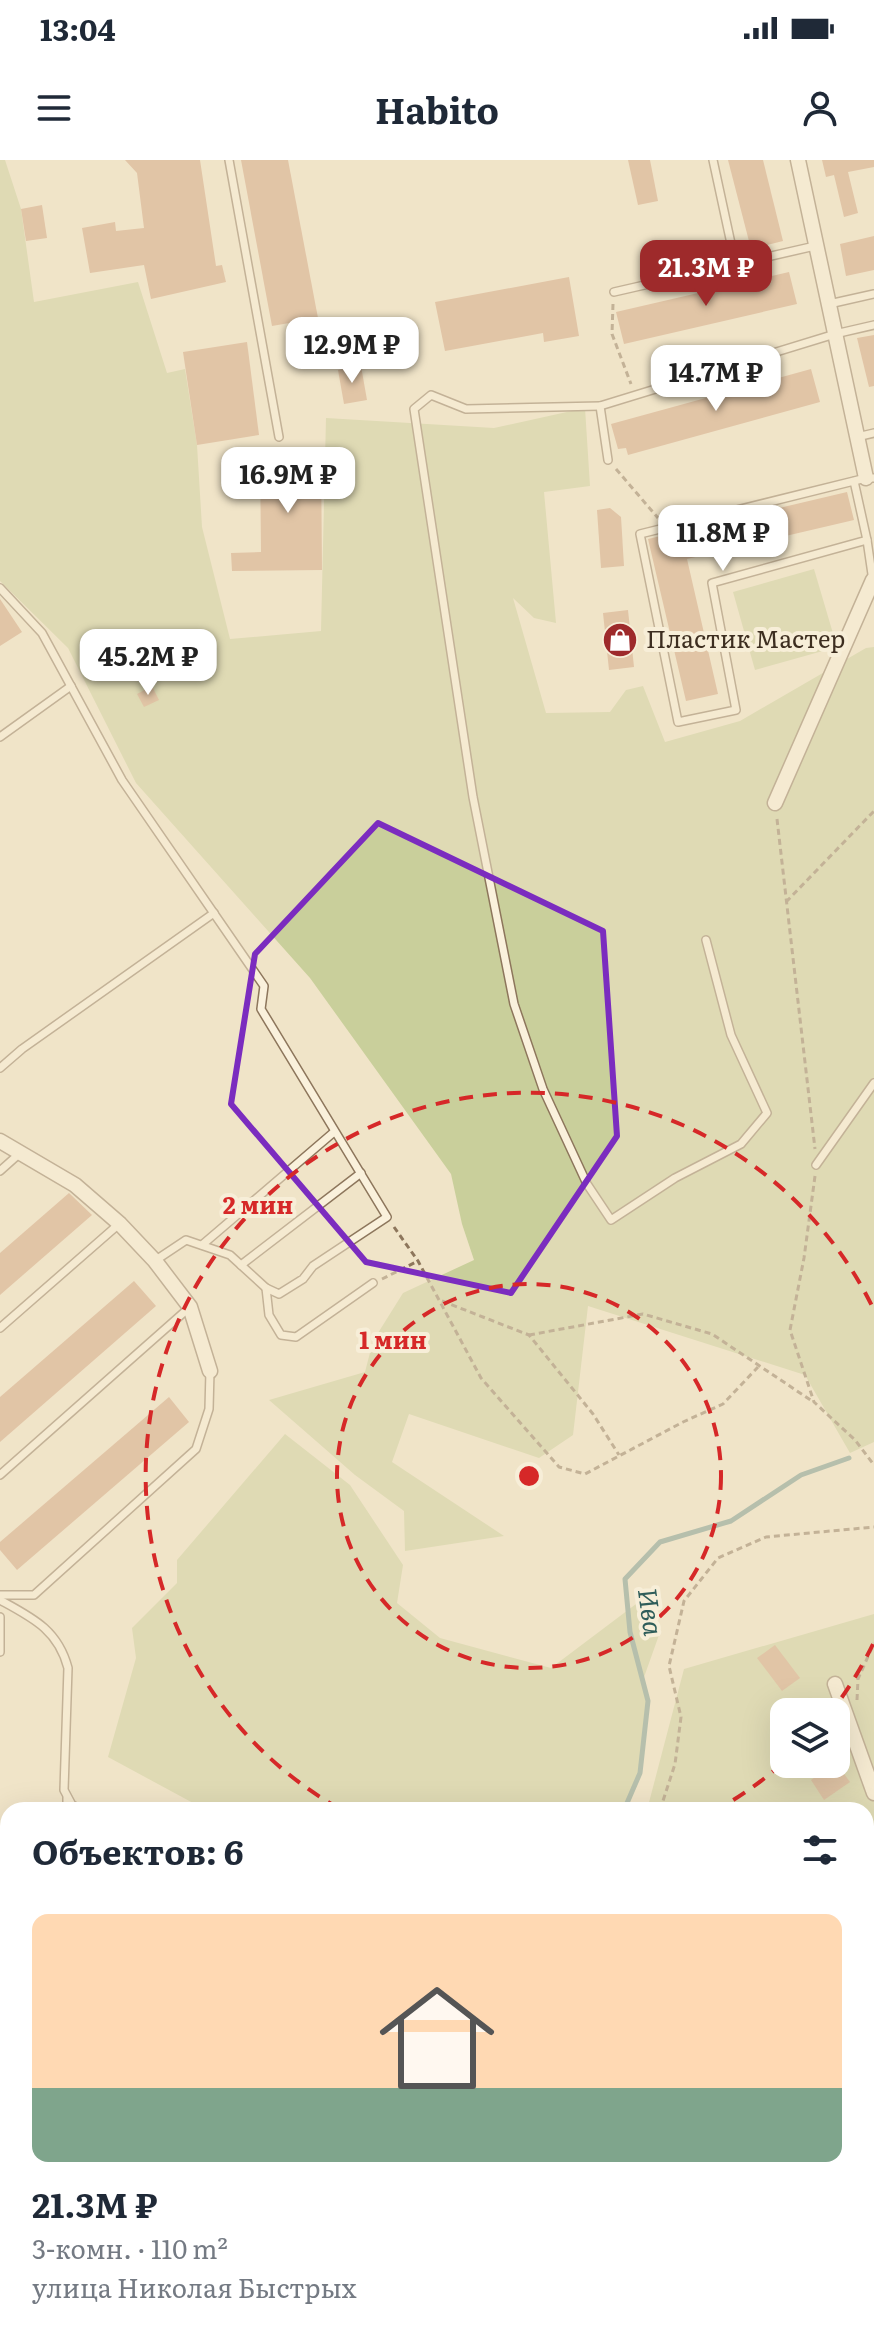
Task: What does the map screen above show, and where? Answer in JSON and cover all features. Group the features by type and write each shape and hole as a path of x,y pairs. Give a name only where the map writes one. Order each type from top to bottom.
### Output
{"street":[{"path":"798,160 865,479"},
{"path":"775,803 873,582"},
{"path":"0,1141 22,1151 75,1185 120,1224 155,1261 190,1307 210,1371"},
{"path":"835,1684 874,1793"}],"lane":[{"path":"229,160 279,437"},
{"path":"713,160 735,262"},
{"path":"614,292 815,246"},
{"path":"827,304 874,294"},
{"path":"706,940 731,1035 767,1113 741,1144 675,1178 611,1220 587,1184 543,1089 514,1004 473,797 414,409 431,395 466,409 600,406 835,334 874,325"},
{"path":"600,406 608,460"},
{"path":"857,437 874,433"},
{"path":"867,540 712,583 736,710 678,722 640,534 865,479 867,540 873,582"},
{"path":"0,588 42,633 122,780 264,986 261,1009 387,1217 313,1266 303,1279 279,1294 266,1288 230,1255 186,1240 155,1261"},
{"path":"0,737 71,686"},
{"path":"0,1068 22,1049 214,913"},
{"path":"816,1165 874,1083"},
{"path":"202,1245 334,1132"},
{"path":"0,1171 22,1151"},
{"path":"241,1265 361,1173"},
{"path":"0,1328 120,1224"},
{"path":"266,1288 269,1315 281,1335 296,1337 373,1283"},
{"path":"0,1475 190,1307"},
{"path":"0,1597 34,1595 196,1449 209,1409 210,1371"},
{"path":"0,1597 53,1635 63,1650 68,1668 63,1781 67,1802"},
{"path":"0,1617 0,1652"},
{"path":"67,1798 72,1802"}],"path":[{"path":"614,292 612,334 635,395"},
{"path":"608,460 666,527"},
{"path":"775,803 816,1165 804,1258 790,1330 814,1402"},
{"path":"786,902 874,811"},
{"path":"387,1217 418,1261 481,1378 559,1467 585,1474 723,1404 758,1367"},
{"path":"373,1283 418,1261"},
{"path":"439,1300 529,1335 593,1414 619,1455"},
{"path":"529,1335 643,1314 712,1334 814,1402 855,1440 874,1465"},
{"path":"663,1802 675,1764 681,1717 669,1666 684,1601 718,1558 766,1537 874,1527"},
{"path":"857,1711 858,1679 874,1643"}],"highlighted area":[{"path":"378,823 603,931 617,1136 511,1293 366,1262 231,1104 255,954"}],"green space":[{"path":"0,160 5,160 21,209 34,302 138,282 167,373 185,369 197,445 202,527 230,639 321,631 326,418 494,428 585,408 590,486 544,492 556,623 534,618 513,598 546,713 610,712 626,690 643,686 665,742 740,721 866,648 874,647 874,1442 850,1453 805,1375 588,1306 573,1435 539,1458 409,1414 392,1462 504,1536 405,1551 404,1511 355,1475 269,1400 365,1372 373,1341 403,1293 474,1260 451,1174 310,978 136,783 68,648 0,581"},
{"path":"814,569 837,647 755,670 733,592"},
{"path":"285,1434 350,1485 403,1565 397,1603 440,1638 551,1668 640,1601 659,1635 643,1680 648,1701 640,1773 627,1802 191,1802 108,1757 136,1658 132,1628 177,1583 177,1560"},
{"path":"874,1614 874,1802 649,1802 684,1669"}],"building":[{"path":"125,160 200,160 216,266 222,265 226,282 151,299 144,265 90,273 82,228 115,222 116,231 144,228 137,173"},
{"path":"241,160 288,160 318,318 272,326"},
{"path":"628,160 650,160 658,201 638,205"},
{"path":"728,160 763,160 783,241 751,249"},
{"path":"822,160 874,160 874,167 848,172 858,213 844,217 834,175 826,177"},
{"path":"42,205 47,238 26,241 21,209"},
{"path":"874,236 874,270 846,276 840,244"},
{"path":"789,272 797,304 624,344 616,312"},
{"path":"569,277 579,336 544,342 543,333 445,351 435,302"},
{"path":"874,335 874,386 869,387 857,338"},
{"path":"247,342 259,435 197,445 183,352"},
{"path":"361,366 367,400 344,404 338,370"},
{"path":"811,369 820,402 628,455 626,448 618,449 611,424"},
{"path":"321,452 322,570 232,571 231,553 261,552 260,453"},
{"path":"847,492 854,520 687,559 718,694 686,701 648,539"},
{"path":"610,508 621,517 624,566 601,568 597,510"},
{"path":"0,599 22,632 0,646"},
{"path":"628,610 634,667 609,670 603,613"},
{"path":"152,686 159,700 144,707 137,694"},
{"path":"69,1193 92,1215 0,1295 0,1253"},
{"path":"134,1281 156,1306 0,1442 0,1397"},
{"path":"169,1397 189,1422 17,1570 0,1550 0,1542"},
{"path":"775,1645 800,1678 782,1691 757,1658"},
{"path":"847,1778 850,1782 824,1800 811,1780"}],"waterway":[{"name":"Ива","path":"627,1802 640,1773 648,1701 630,1632 625,1579 660,1542 731,1521 801,1475 849,1458"}],"place":[{"name":"Пластик Мастер","path":"620,640"}]}
